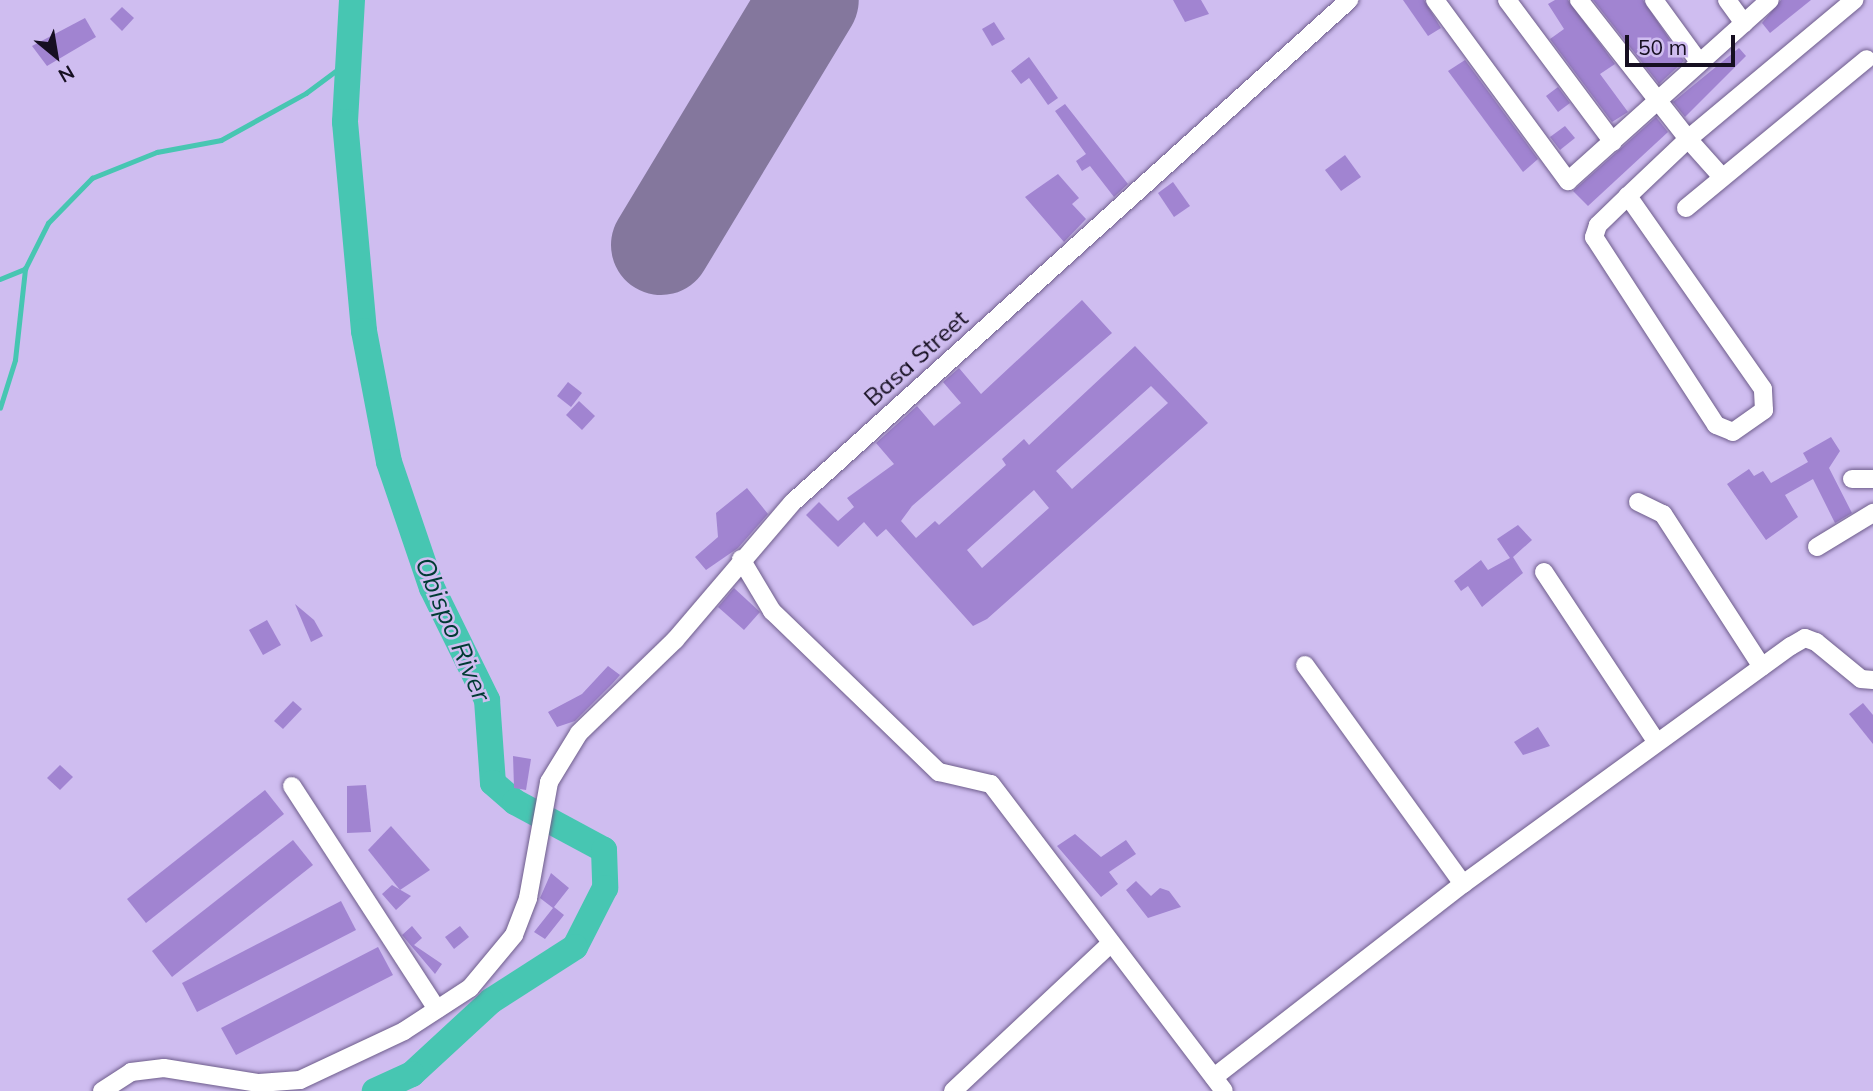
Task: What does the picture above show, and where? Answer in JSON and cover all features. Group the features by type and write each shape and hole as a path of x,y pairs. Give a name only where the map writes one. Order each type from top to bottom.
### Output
{"street":[{"name":"Basa Street","path":"437,1009 470,988 514,935 539,840 549,782 579,733 675,640 741,559 792,503 1349,0"},
{"path":"1507,0 1613,142"},
{"path":"1579,0 1655,102 1723,177"},
{"path":"1654,0 1699,62"},
{"path":"1727,0 1744,23"},
{"path":"1443,3 1569,181 1770,0"},
{"path":"1628,196 1763,389 1764,410 1733,432 1716,425 1594,237 1628,196 1688,139 1854,0"},
{"path":"1686,208 1867,59"},
{"path":"1852,479 1873,480"},
{"path":"1638,502 1663,514 1762,667"},
{"path":"1817,547 1873,513"},
{"path":"741,559 772,611 939,772 991,785 1219,1084 1463,884 1657,741 1805,638 1861,679 1873,680"},
{"path":"1544,572 1657,741"},
{"path":"1304,665 1463,884"},
{"path":"103,1091 131,1072 164,1068 259,1083 300,1080 330,1071 437,1009 292,786"},
{"path":"953,1091 1111,943"}],"building":[{"path":"1173,0 1201,0 1209,14 1185,22"},
{"path":"1403,0 1424,0 1441,28 1428,36"},
{"path":"1555,0 1568,0 1615,64 1600,74 1628,112 1612,122 1550,39 1564,29 1548,4"},
{"path":"1593,0 1643,0 1684,61 1659,84"},
{"path":"1781,0 1811,0 1770,33 1762,23"},
{"path":"122,7 134,18 122,31 110,19"},
{"path":"85,18 96,37 47,66 32,46"},
{"path":"994,22 1005,39 992,46 982,29"},
{"path":"1739,48 1746,56 1685,117 1673,102"},
{"path":"1029,57 1058,98 1048,105 1029,78 1021,84 1011,71"},
{"path":"1465,60 1538,159 1523,172 1448,71"},
{"path":"1558,87 1570,103 1558,112 1546,96"},
{"path":"1065,104 1128,184 1114,197 1090,166 1082,171 1076,161 1086,154 1055,111"},
{"path":"1656,117 1668,132 1588,206 1573,191"},
{"path":"1565,126 1575,138 1560,150 1550,137"},
{"path":"1345,155 1361,177 1341,191 1325,170"},
{"path":"1058,174 1079,198 1072,204 1086,219 1064,242 1025,197"},
{"path":"1173,182 1190,206 1174,217 1158,193"},
{"path":"1082,300 1112,333 912,506 901,521 916,538 935,521 939,525 1006,465 1002,459 1024,439 1029,445 1135,346 1208,423 987,619 973,626 886,529 877,537 864,522 838,547 806,515 819,502 838,521 854,507 847,498 894,464 876,443 917,406 934,426 961,403 943,382 959,368 981,394","holes":["1151,386 1168,403 1072,489 1056,471","1034,490 1049,508 982,568 967,550"]},
{"path":"568,382 582,393 571,407 557,396"},
{"path":"579,401 595,416 582,430 566,415"},
{"path":"1831,437 1840,451 1829,468 1852,513 1835,523 1813,479 1785,495 1798,517 1766,540 1727,484 1749,469 1754,476 1763,471 1771,483 1808,462 1803,453"},
{"path":"747,488 768,514 738,548 706,570 695,557 718,537 716,513"},
{"path":"1518,525 1532,540 1513,557 1523,573 1482,607 1468,586 1461,591 1454,581 1481,560 1488,570 1510,558 1497,539"},
{"path":"734,588 760,612 744,630 718,607"},
{"path":"295,604 314,620 323,636 311,642"},
{"path":"267,620 281,645 263,655 249,630"},
{"path":"608,666 620,675 575,721 557,727 548,712 582,694"},
{"path":"293,701 302,709 283,729 274,721"},
{"path":"1863,703 1873,715 1873,744 1849,714"},
{"path":"1538,727 1550,746 1523,755 1514,742"},
{"path":"513,756 531,759 526,790 514,788"},
{"path":"60,765 73,777 60,790 47,778"},
{"path":"366,785 371,832 347,833 347,786"},
{"path":"265,790 284,814 146,923 127,899"},
{"path":"391,826 430,870 400,890 368,850"},
{"path":"1075,834 1101,857 1126,840 1136,854 1109,872 1118,884 1101,897 1057,846"},
{"path":"293,840 313,865 172,977 152,951"},
{"path":"551,873 569,888 554,907 564,915 545,939 534,932 553,908 540,898"},
{"path":"1136,881 1151,896 1160,888 1169,891 1181,907 1148,918 1126,890"},
{"path":"392,885 411,896 396,910 382,894"},
{"path":"341,901 356,930 197,1012 182,983"},
{"path":"412,926 422,938 414,945 442,964 435,974 402,935"},
{"path":"460,926 469,937 454,949 445,937"},
{"path":"378,947 393,975 236,1055 221,1028"}],"waterway":[{"name":"Obispo River","path":"352,0 345,122 364,331 389,462 432,588 487,700 493,783 515,802 604,850 605,888 575,947 491,1001 412,1074 375,1091"},
{"path":"0,279 25,269 48,223 92,178 157,152 221,140 306,93 349,61"},
{"path":"0,408 15,360 25,269"}],"runway":[{"path":"661,245 809,0"}]}
